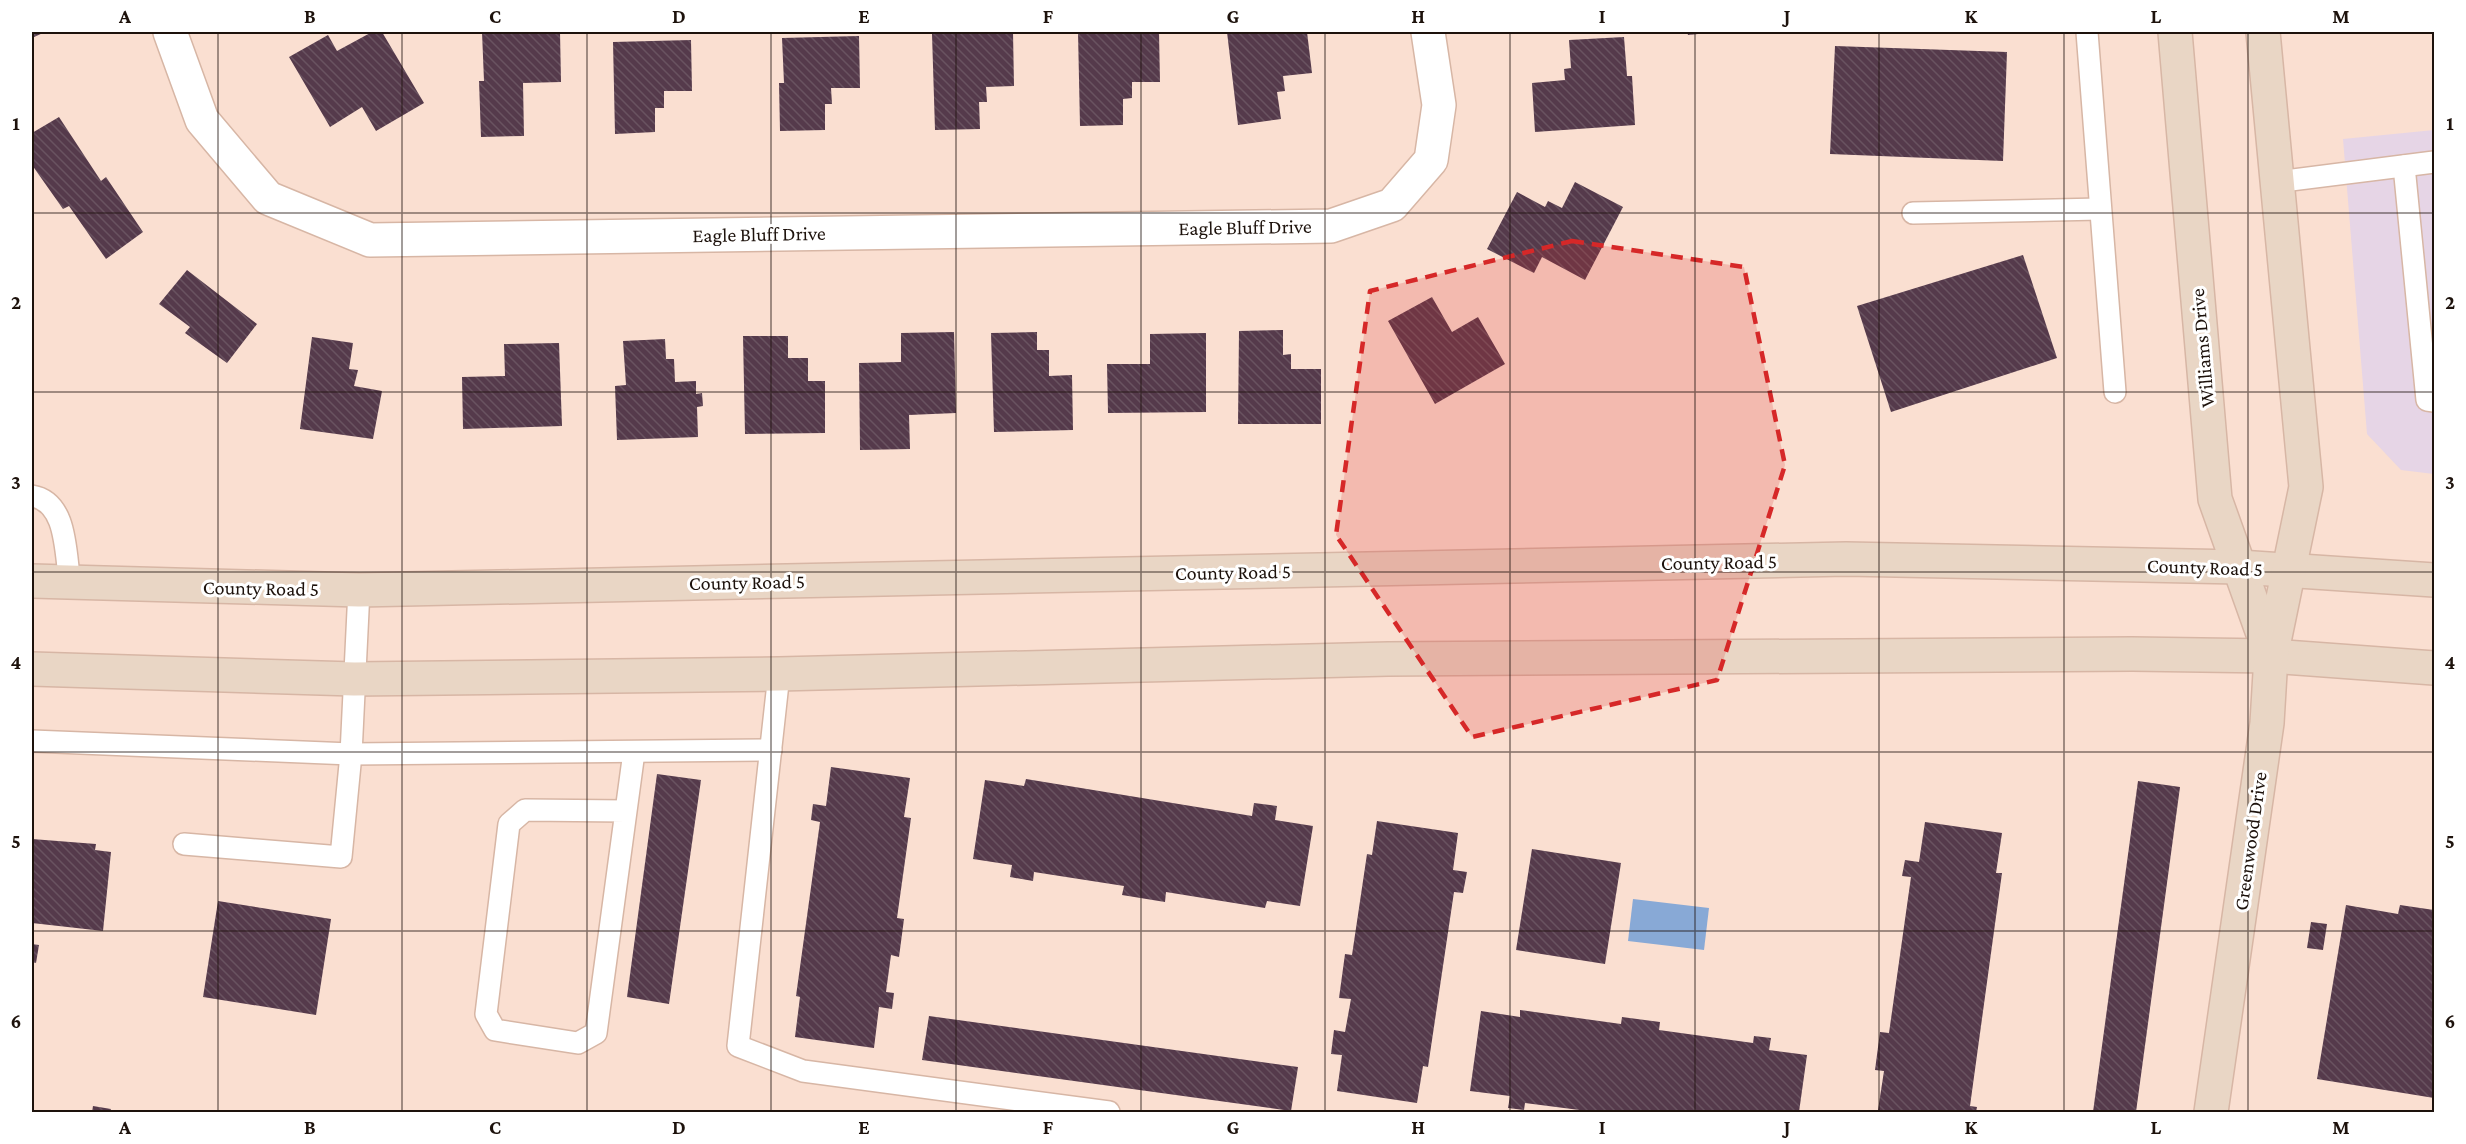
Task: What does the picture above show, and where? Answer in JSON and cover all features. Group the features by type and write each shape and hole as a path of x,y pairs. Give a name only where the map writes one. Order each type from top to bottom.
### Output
{"main road":[{"name":"Williams Drive","path":"2175,32 2216,499 2271,656"},
{"path":"2263,32 2306,487 2290,570"},
{"name":"County Road 5","path":"32,581 359,590 1846,559 2239,567 2434,580"},
{"name":"Greenwood Drive","path":"2211,1113 2267,723 2271,656 2290,570"},
{"path":"32,669 354,679 779,674 1435,659 1869,654 2271,656 2434,668"}],"street":[{"name":"Eagle Bluff Drive","path":"170,32 202,120 268,198 370,240 1331,226 1392,205 1431,160 1438,105 1428,32"}],"lane":[{"path":"2087,32 2115,392"},
{"path":"2276,182 2434,162"},
{"path":"2404,166 2427,400 2434,401"},
{"path":"1913,213 2100,210"},
{"path":"32,496 41,497 55,508 62,527 70,583"},
{"path":"184,844 341,857 351,754 359,590"},
{"path":"779,674 738,1046 803,1071 1109,1113"},
{"path":"32,741 351,754 771,750"},
{"path":"626,811 525,810 509,824 486,1014 495,1030 579,1043 596,1033 634,752"}],"highlighted area":[{"path":"1572,241 1744,267 1785,465 1717,680 1472,737 1336,535 1370,291"}],"shaded area":[{"path":"2434,130 2434,474 2401,470 2367,434 2343,139"}],"water":[{"path":"1633,899 1709,908 1704,950 1628,941"}],"building":[{"path":"32,32 45,32 32,38"},
{"path":"372,32 382,32 424,103 376,131 362,107 330,127 289,57 328,35 337,51"},
{"path":"482,32 560,32 561,82 523,83 524,136 481,137 479,81 484,81"},
{"path":"1013,32 1014,86 986,87 987,102 979,102 980,129 935,130 932,34"},
{"path":"1078,32 1159,32 1160,82 1132,82 1132,98 1123,99 1123,125 1080,126"},
{"path":"1227,32 1307,32 1312,73 1283,76 1285,91 1277,92 1281,119 1238,125"},
{"path":"1687,32 1708,32 1708,33 1688,35"},
{"path":"859,36 860,88 831,88 832,104 825,104 825,130 780,131 779,83 784,83 782,38"},
{"path":"1624,37 1627,76 1632,76 1635,125 1535,132 1532,83 1565,80 1564,69 1571,68 1569,40"},
{"path":"691,40 692,91 664,91 664,108 655,108 655,132 615,134 613,42"},
{"path":"1835,46 2007,52 2003,161 1830,154"},
{"path":"59,117 101,181 106,177 143,232 106,259 69,206 63,209 32,165 32,133"},
{"path":"1575,182 1623,207 1585,280 1542,257 1534,273 1487,249 1517,192 1545,207 1548,201 1562,208"},
{"path":"2023,255 2057,358 1891,412 1857,306"},
{"path":"187,270 257,324 227,363 185,333 190,327 159,304"},
{"path":"1432,297 1452,332 1478,317 1505,364 1435,404 1388,321"},
{"path":"1283,330 1283,355 1291,354 1291,369 1321,369 1321,424 1238,424 1239,331"},
{"path":"954,332 956,413 909,415 910,449 860,450 859,363 901,362 901,333"},
{"path":"1037,332 1037,350 1049,350 1049,376 1072,375 1073,430 994,432 991,333"},
{"path":"1206,333 1206,412 1108,413 1107,364 1150,364 1150,334"},
{"path":"743,336 788,336 788,358 808,358 808,381 825,381 825,433 745,434"},
{"path":"312,337 353,343 349,369 358,370 354,386 382,391 373,439 300,429"},
{"path":"665,339 666,359 674,359 675,382 696,381 696,394 702,393 703,406 697,407 698,437 617,440 615,386 626,385 623,341"},
{"path":"559,343 562,426 463,429 462,377 505,376 504,344"},
{"path":"831,767 910,778 904,817 911,818 897,918 904,919 899,957 891,955 886,992 894,993 892,1009 879,1007 874,1048 795,1037 800,997 796,996 820,822 811,820 813,804 826,806"},
{"path":"657,774 701,780 669,1004 627,997"},
{"path":"1026,779 1252,816 1254,803 1277,806 1275,820 1313,826 1300,906 1267,901 1265,908 1166,892 1165,902 1122,895 1124,886 1034,872 1033,881 1010,877 1012,865 973,859 985,780 1024,786"},
{"path":"2138,781 2180,787 2136,1112 2093,1112"},
{"path":"1377,821 1458,833 1453,870 1467,872 1463,893 1454,892 1428,1067 1423,1066 1417,1103 1337,1091 1342,1055 1331,1054 1334,1030 1345,1032 1351,999 1339,998 1345,954 1352,955 1367,854 1372,855"},
{"path":"1925,822 2002,833 1996,873 2002,873 1970,1106 1977,1107 1976,1112 1885,1112 1878,1110 1884,1071 1875,1070 1880,1032 1889,1033 1911,877 1902,876 1905,860 1919,862"},
{"path":"32,839 96,844 95,850 111,852 103,931 32,923"},
{"path":"1532,849 1621,863 1605,964 1516,950"},
{"path":"218,901 331,919 316,1015 203,997"},
{"path":"2346,905 2398,914 2400,905 2434,910 2434,1098 2317,1079"},
{"path":"2311,922 2327,924 2323,950 2307,948"},
{"path":"32,944 39,945 36,963 32,962"},
{"path":"1520,1010 1621,1024 1622,1017 1660,1022 1659,1030 1753,1043 1754,1036 1771,1038 1769,1050 1807,1055 1799,1112 1595,1112 1525,1103 1524,1110 1508,1108 1510,1096 1470,1091 1481,1011 1520,1017"},
{"path":"929,1016 1298,1067 1291,1111 922,1060"},
{"path":"93,1106 111,1109 110,1112 92,1112"}]}
